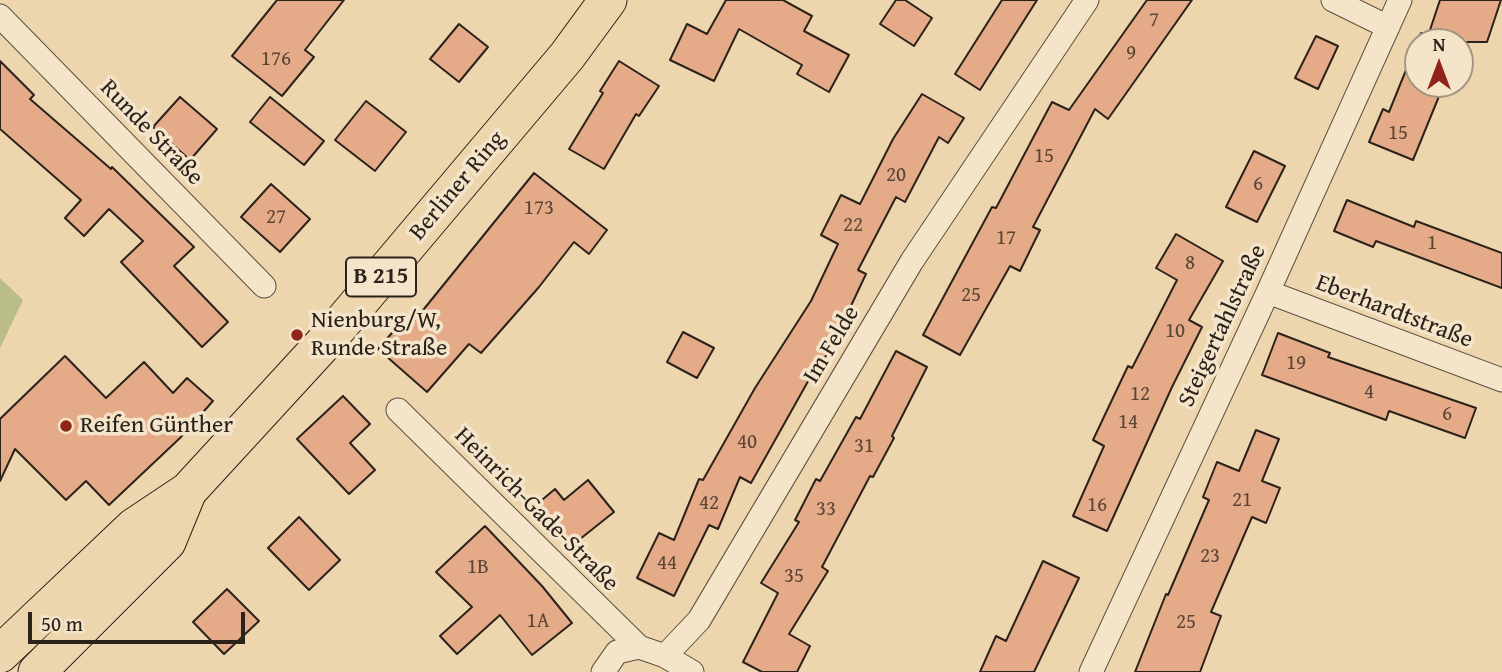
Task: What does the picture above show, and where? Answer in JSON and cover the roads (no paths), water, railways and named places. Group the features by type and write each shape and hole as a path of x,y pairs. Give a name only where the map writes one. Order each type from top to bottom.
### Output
{"main road":[{"name":"Berliner Ring","path":"0,654 134,527 188,491 335,331 567,56 608,0"},
{"name":"Berliner Ring","path":"37,672 167,542 188,491"}],"street":[{"name":"Im Felde","path":"665,656 699,620 912,261 1087,0"},
{"path":"1333,0 1388,27"},
{"name":"Steigertahlstraße","path":"1091,672 1400,0"},
{"name":"Runde Straße","path":"0,16 264,286"},
{"name":"Eberhardtstraße","path":"1268,292 1502,380"},
{"name":"Heinrich-Gade-Straße","path":"398,410 639,647"},
{"path":"603,672 617,652 639,647 665,656 692,672"}],"place":[{"name":"Nienburg/W, Runde Straße","path":"297,335"},
{"name":"Reifen Günther","path":"66,426"}]}
